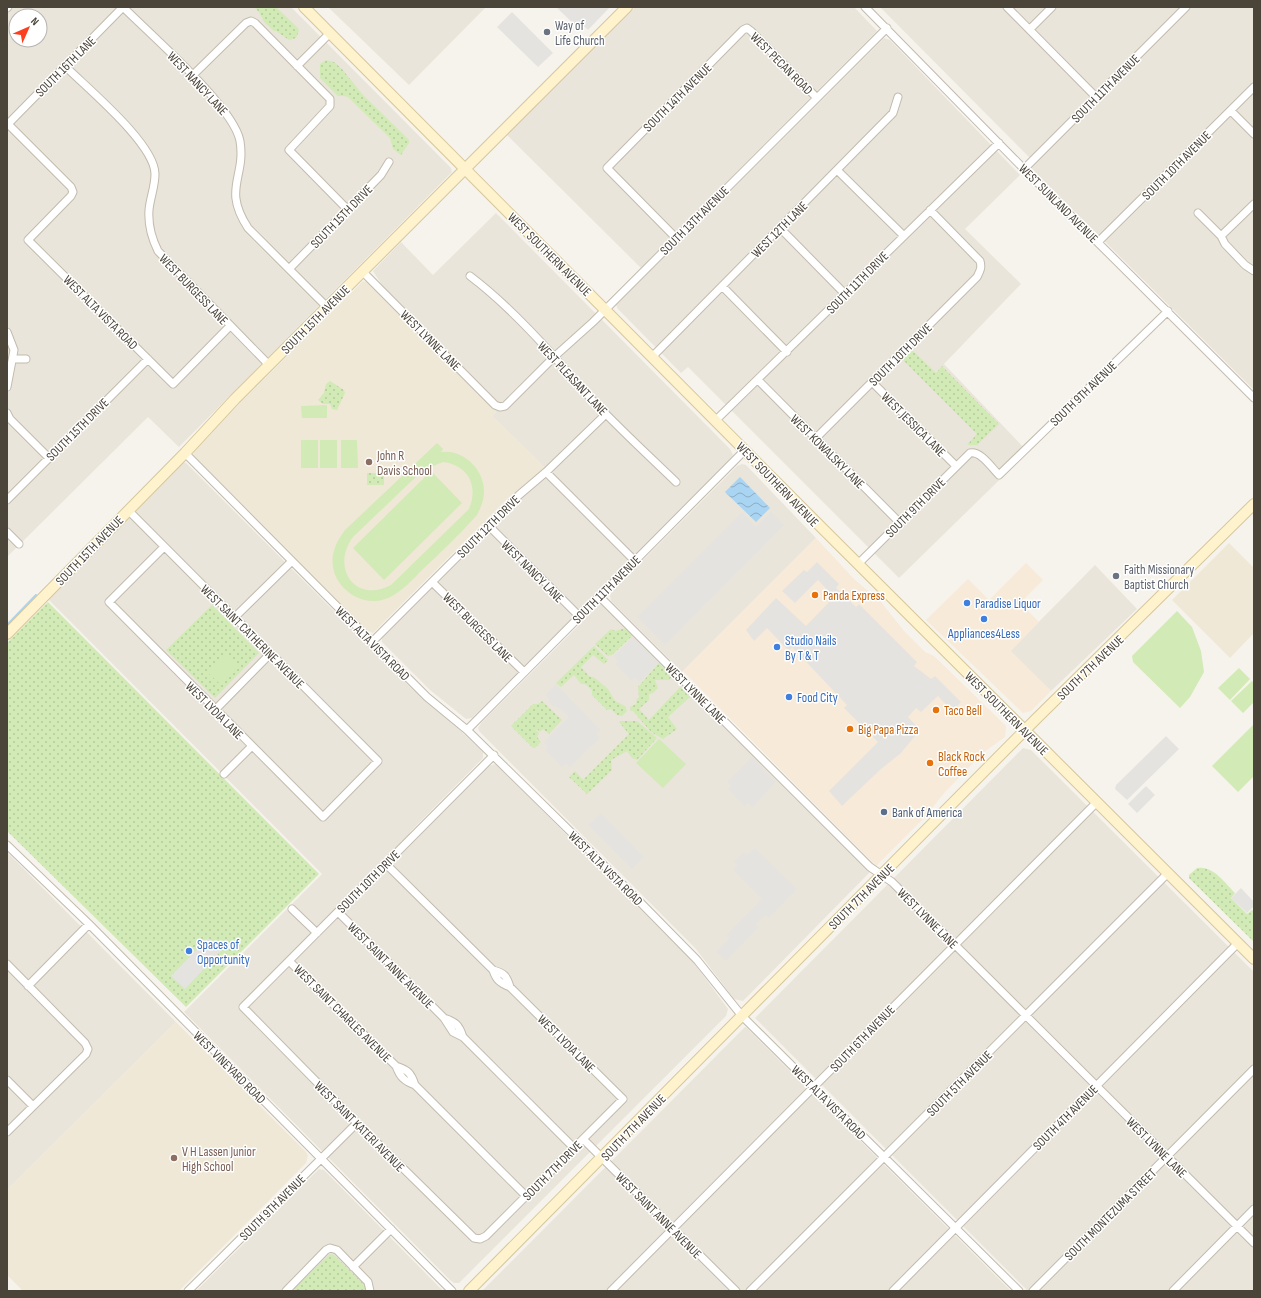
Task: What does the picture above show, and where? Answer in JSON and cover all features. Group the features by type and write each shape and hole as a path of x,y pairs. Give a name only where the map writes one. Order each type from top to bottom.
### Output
{"main road":[{"name":"WEST SOUTHERN AVENUE","path":"304,7 858,564 1254,959"},
{"name":"SOUTH 15TH AVENUE","path":"7,634 327,306 628,7"},
{"name":"SOUTH 7TH AVENUE","path":"469,1291 1025,731 1254,504"}],"street":[{"name":"SOUTH 16TH LANE","path":"8,124 123,7"},
{"name":"WEST NANCY LANE","path":"123,7 192,76 228,115 237,131 240,141 240,157 234,190 240,215 248,228 327,306"},
{"name":"WEST SUNLAND AVENUE","path":"865,7 1024,169 1254,398"},
{"path":"1007,7 1096,97"},
{"path":"1030,29 1052,7"},
{"name":"SOUTH 11TH AVENUE","path":"1024,169 1186,7"},
{"path":"192,76 246,23 250,21 255,23 330,99 332,103 290,150 347,209"},
{"name":"WEST PECAN ROAD","path":"747,28 817,98"},
{"name":"SOUTH 14TH AVENUE","path":"676,238 607,168 747,28"},
{"name":"SOUTH 13TH AVENUE","path":"500,407 507,405 554,357 606,309 887,28"},
{"path":"297,66 330,32"},
{"name":"WEST BURGESS LANE","path":"65,66 134,134 151,156 155,173 149,211 153,240 158,251 269,365"},
{"name":"SOUTH 10TH AVENUE","path":"1098,242 1254,88"},
{"name":"WEST 12TH LANE","path":"652,356 893,113 898,97"},
{"path":"1231,111 1254,134"},
{"name":"WEST ALTA VISTA ROAD","path":"8,124 71,186 73,192 71,196 28,240 173,384 230,326"},
{"name":"SOUTH 11TH DRIVE","path":"716,420 999,143"},
{"name":"SOUTH 15TH DRIVE","path":"290,268 381,175 389,162"},
{"path":"837,170 904,236"},
{"path":"1221,236 1254,204"},
{"name":"SOUTH 10TH DRIVE","path":"816,438 977,277 982,266 977,257 930,210"},
{"path":"1198,213 1221,236 1225,244 1245,265 1254,271"},
{"path":"780,228 845,294"},
{"name":"WEST LYNNE LANE","path":"362,271 500,407"},
{"name":"WEST PLEASANT LANE","path":"470,276 483,286 554,357 606,414 676,482"},
{"path":"722,286 787,352"},
{"name":"SOUTH 9TH AVENUE","path":"974,452 999,475 1168,311"},
{"path":"7,332 14,350 14,359 7,387"},
{"name":"SOUTH 15TH DRIVE","path":"7,500 148,358"},
{"path":"14,359 26,359"},
{"name":"WEST KOWALSKY LANE","path":"758,380 899,522"},
{"name":"WEST JESSICA LANE","path":"872,382 956,466"},
{"path":"7,413 10,419 49,458"},
{"name":"SOUTH 12TH DRIVE","path":"372,642 488,525 606,414"},
{"name":"SOUTH 11TH AVENUE","path":"467,730 634,560 745,450"},
{"name":"SOUTH 9TH DRIVE","path":"858,564 967,454 974,452"},
{"name":"WEST ALTA VISTA ROAD","path":"185,453 427,697 467,730 494,755 697,960 742,1016 1019,1291"},
{"path":"546,472 634,560"},
{"name":"WEST SAINT CATHERINE AVENUE","path":"128,510 378,761 323,817"},
{"name":"WEST NANCY LANE","path":"488,525 579,616"},
{"path":"7,532 19,544"},
{"name":"WEST LYDIA LANE","path":"164,546 109,602 323,817"},
{"path":"235,617 292,561"},
{"name":"WEST BURGESS LANE","path":"432,582 524,672"},
{"name":"WEST LYNNE LANE","path":"599,596 859,856 881,876 892,882 1254,1243"},
{"path":"215,710 270,654"},
{"path":"224,774 252,746"},
{"name":"SOUTH 10TH DRIVE","path":"243,1008 494,755"},
{"name":"SOUTH 6TH AVENUE","path":"611,1291 1097,802"},
{"name":"WEST VINEYARD ROAD","path":"7,845 89,924 452,1291"},
{"name":"WEST LYDIA LANE","path":"386,864 492,970 496,979 500,983 510,987 623,1099"},
{"name":"SOUTH 5TH AVENUE","path":"750,1291 1168,873"},
{"path":"292,908 317,933"},
{"name":"WEST SAINT ANNE AVENUE","path":"338,912 444,1018 453,1032 463,1037 574,1148"},
{"path":"28,986 89,924"},
{"name":"SOUTH 4TH AVENUE","path":"893,1291 1238,943"},
{"name":"WEST SAINT CHARLES AVENUE","path":"289,961 396,1066 400,1077 415,1085 526,1196"},
{"path":"7,964 85,1043 88,1049 86,1054 7,1132"},
{"name":"WEST SAINT KATERI AVENUE","path":"243,1008 474,1238 480,1239"},
{"name":"SOUTH MONTEZUMA STREET","path":"1033,1291 1254,1068"},
{"path":"7,1080 33,1106"},
{"name":"SOUTH 7TH DRIVE","path":"480,1239 486,1236 623,1099"},
{"name":"SOUTH 9TH AVENUE","path":"188,1291 357,1123"},
{"name":"WEST SAINT ANNE AVENUE","path":"583,1139 736,1291"},
{"path":"1173,1291 1254,1209"},
{"path":"353,1267 391,1229"},
{"path":"286,1291 326,1250 330,1248 336,1250 368,1282 371,1290"}],"shaded area":[{"path":"7,7 291,7 451,168 452,172 179,447 148,417 7,557"},
{"path":"328,7 486,7 409,85"},
{"path":"556,7 610,7 588,30 582,24 578,28"},
{"path":"635,7 854,7 877,31 641,268 507,135"},
{"path":"880,7 1254,7 1254,390 1030,167 1035,163"},
{"path":"512,12 553,53 538,67 497,27"},
{"path":"884,38 890,40 1020,175 965,229 1021,284 944,364 1028,452 899,578 688,367 681,373 618,309 616,305"},
{"path":"496,213 730,449 733,455 730,461 472,718 466,719 430,690 382,642 382,637 527,492 550,473 492,416 497,410 497,401 382,285 373,271 401,242 433,275"},
{"name":"John R Davis School","path":"363,281 367,282 377,291 497,410 492,416 545,468 507,499 373,633 367,630 194,456 193,451 194,448"},
{"path":"182,462 186,463 411,688 445,716 483,752 483,758 410,832 416,839 488,766 496,764 694,963 728,1009 726,1016 459,1283 454,1283 450,1280 184,1012 322,874 46,597"},
{"path":"742,464 746,465 816,538 682,672 611,601 611,592 737,466"},
{"path":"771,511 784,525 665,645 637,617 742,512 756,527"},
{"path":"816,538 854,579 881,602 904,631 925,652 934,656 1006,726 1005,737 984,752 945,792 924,818 876,866 683,671"},
{"path":"1229,543 1254,568 1254,633 1230,658 1172,600"},
{"path":"817,562 839,584 836,588 856,607 859,604 917,662 914,666 931,679 935,676 961,702 952,711 938,696 921,712 916,708 908,717 920,730 901,753 881,769 842,806 829,791 878,742 844,708 847,705 792,647 789,651 767,628 754,641 746,630 776,598 806,626 834,597 818,580 795,603 782,591 804,570 807,572"},
{"path":"1026,563 1043,580 1020,603 1039,622 1011,651 1051,691 1031,711 1023,713 926,620 968,579 989,600"},
{"path":"1095,565 1137,609 1051,691 1010,651"},
{"path":"601,603 870,872 743,1001 734,999 696,949 479,731 478,728 482,722"},
{"path":"633,637 659,663 640,682 635,678 632,681 615,664 618,661 614,656"},
{"path":"556,684 601,730 597,734 600,738 570,767 566,764 562,767 545,750 548,747 544,742 569,717 559,708 551,705 546,694"},
{"path":"1166,736 1179,749 1127,800 1115,789 1116,785"},
{"path":"1023,748 1031,750 1254,972 1254,1291 1028,1291 755,1018"},
{"path":"752,757 776,782 752,808 748,803 744,806 728,789 731,786 727,782"},
{"path":"1146,786 1155,795 1137,813 1128,804"},
{"path":"601,813 644,857 632,869 588,825"},
{"path":"755,848 797,889 769,918 766,915 756,924 759,927 726,961 716,952 729,939 726,935 762,899 733,870 737,865 734,861 744,852 747,855"},
{"path":"7,852 176,1022 7,1190"},
{"path":"1241,888 1254,902 1254,906 1247,913 1231,898"},
{"path":"208,938 221,951 185,989 171,976"},
{"name":"V H Lassen Junior High School","path":"176,1022 306,1152 308,1156 306,1163 179,1291 23,1291 7,1275 7,1190"},
{"path":"745,1027 747,1028 1011,1291 482,1291"},
{"path":"319,1169 324,1170 443,1291 196,1291"}],"green space":[{"path":"254,7 276,7 298,28 299,31 296,38 289,40 274,31 264,22 259,12"},
{"path":"326,60 334,62 342,69 363,95 409,140 409,143 401,155 393,149 390,138 348,97 338,96 320,78 320,64"},
{"path":"912,350 936,373 942,366 999,424 977,445 967,445 977,434 903,360"},
{"path":"330,381 344,390 345,393 337,410 332,409 330,404 323,404 318,400 324,393 326,384"},
{"path":"327,405 327,418 302,418 301,406"},
{"path":"301,440 318,440 318,468 301,468"},
{"path":"320,440 337,440 337,468 320,468"},
{"path":"341,440 357,440 358,468 341,468"},
{"path":"437,443 443,449 441,452 457,454 471,462 480,475 483,483 484,494 477,515 407,585 388,598 378,601 367,601 357,598 341,585 333,566 333,555 335,548 345,530","holes":["443,462 452,464 465,472 472,485 473,492 469,509 391,585 378,590 367,590 350,580 346,571 344,560 347,549 353,537 423,470"]},
{"path":"431,471 462,503 384,580 353,548"},
{"path":"367,473 384,473 384,485 367,485"},
{"path":"48,602 319,874 186,1007 7,831 7,643"},
{"path":"212,605 259,653 215,698 166,650"},
{"path":"1177,611 1192,627 1201,651 1204,672 1190,697 1180,708 1133,662 1132,656"},
{"path":"626,628 632,636 612,655 608,656 595,644 611,629 615,631"},
{"path":"594,646 608,660 604,664 593,655 581,667 589,676 595,678 608,689 615,701 625,706 627,711 622,716 617,715 611,709 607,710 592,695 592,690 585,684 581,684 574,675 561,687 556,683"},
{"path":"226,653 237,665 219,683 207,672"},
{"path":"659,663 672,676 669,680 655,680 658,688 653,693 649,694 649,700 639,709 649,720 680,687 690,697 668,717 677,729 663,739 651,732 633,711 631,711 630,707 636,704 639,697 638,687"},
{"path":"1239,668 1250,679 1230,700 1218,688"},
{"path":"1252,681 1254,683 1254,702 1243,713 1231,701"},
{"path":"542,701 562,720 549,734 543,729 540,732 537,729 536,730 539,733 537,737 541,742 533,748 511,726 533,704 538,704"},
{"path":"637,721 657,738 637,760 632,758 627,751 611,760 612,770 587,794 569,777 575,771 583,780 629,734 619,722"},
{"path":"1254,724 1254,776 1238,792 1212,766"},
{"path":"659,739 686,764 663,788 636,763"},
{"path":"1197,868 1208,869 1223,880 1235,893 1231,898 1247,914 1252,910 1254,911 1254,942 1189,878 1189,875"},
{"path":"330,1254 334,1255 365,1285 366,1291 297,1291 293,1288"}],"water":[{"path":"740,477 770,508 756,522 725,492"}],"waterway":[{"path":"7,625 36,595"}],"place":[{"name":"Way of Life Church","path":"547,32"},
{"name":"John R Davis School","path":"369,462"},
{"name":"Faith Missionary Baptist Church","path":"1116,576"},
{"name":"Panda Express","path":"815,595"},
{"name":"Paradise Liquor","path":"967,603"},
{"name":"Appliances4Less","path":"984,619"},
{"name":"Studio Nails By T & T","path":"777,647"},
{"name":"Food City","path":"789,697"},
{"name":"Taco Bell","path":"936,710"},
{"name":"Big Papa Pizza","path":"850,729"},
{"name":"Black Rock Coffee","path":"930,763"},
{"name":"Bank of America","path":"884,812"},
{"name":"Spaces of Opportunity","path":"189,951"},
{"name":"V H Lassen Junior High School","path":"174,1158"}]}
